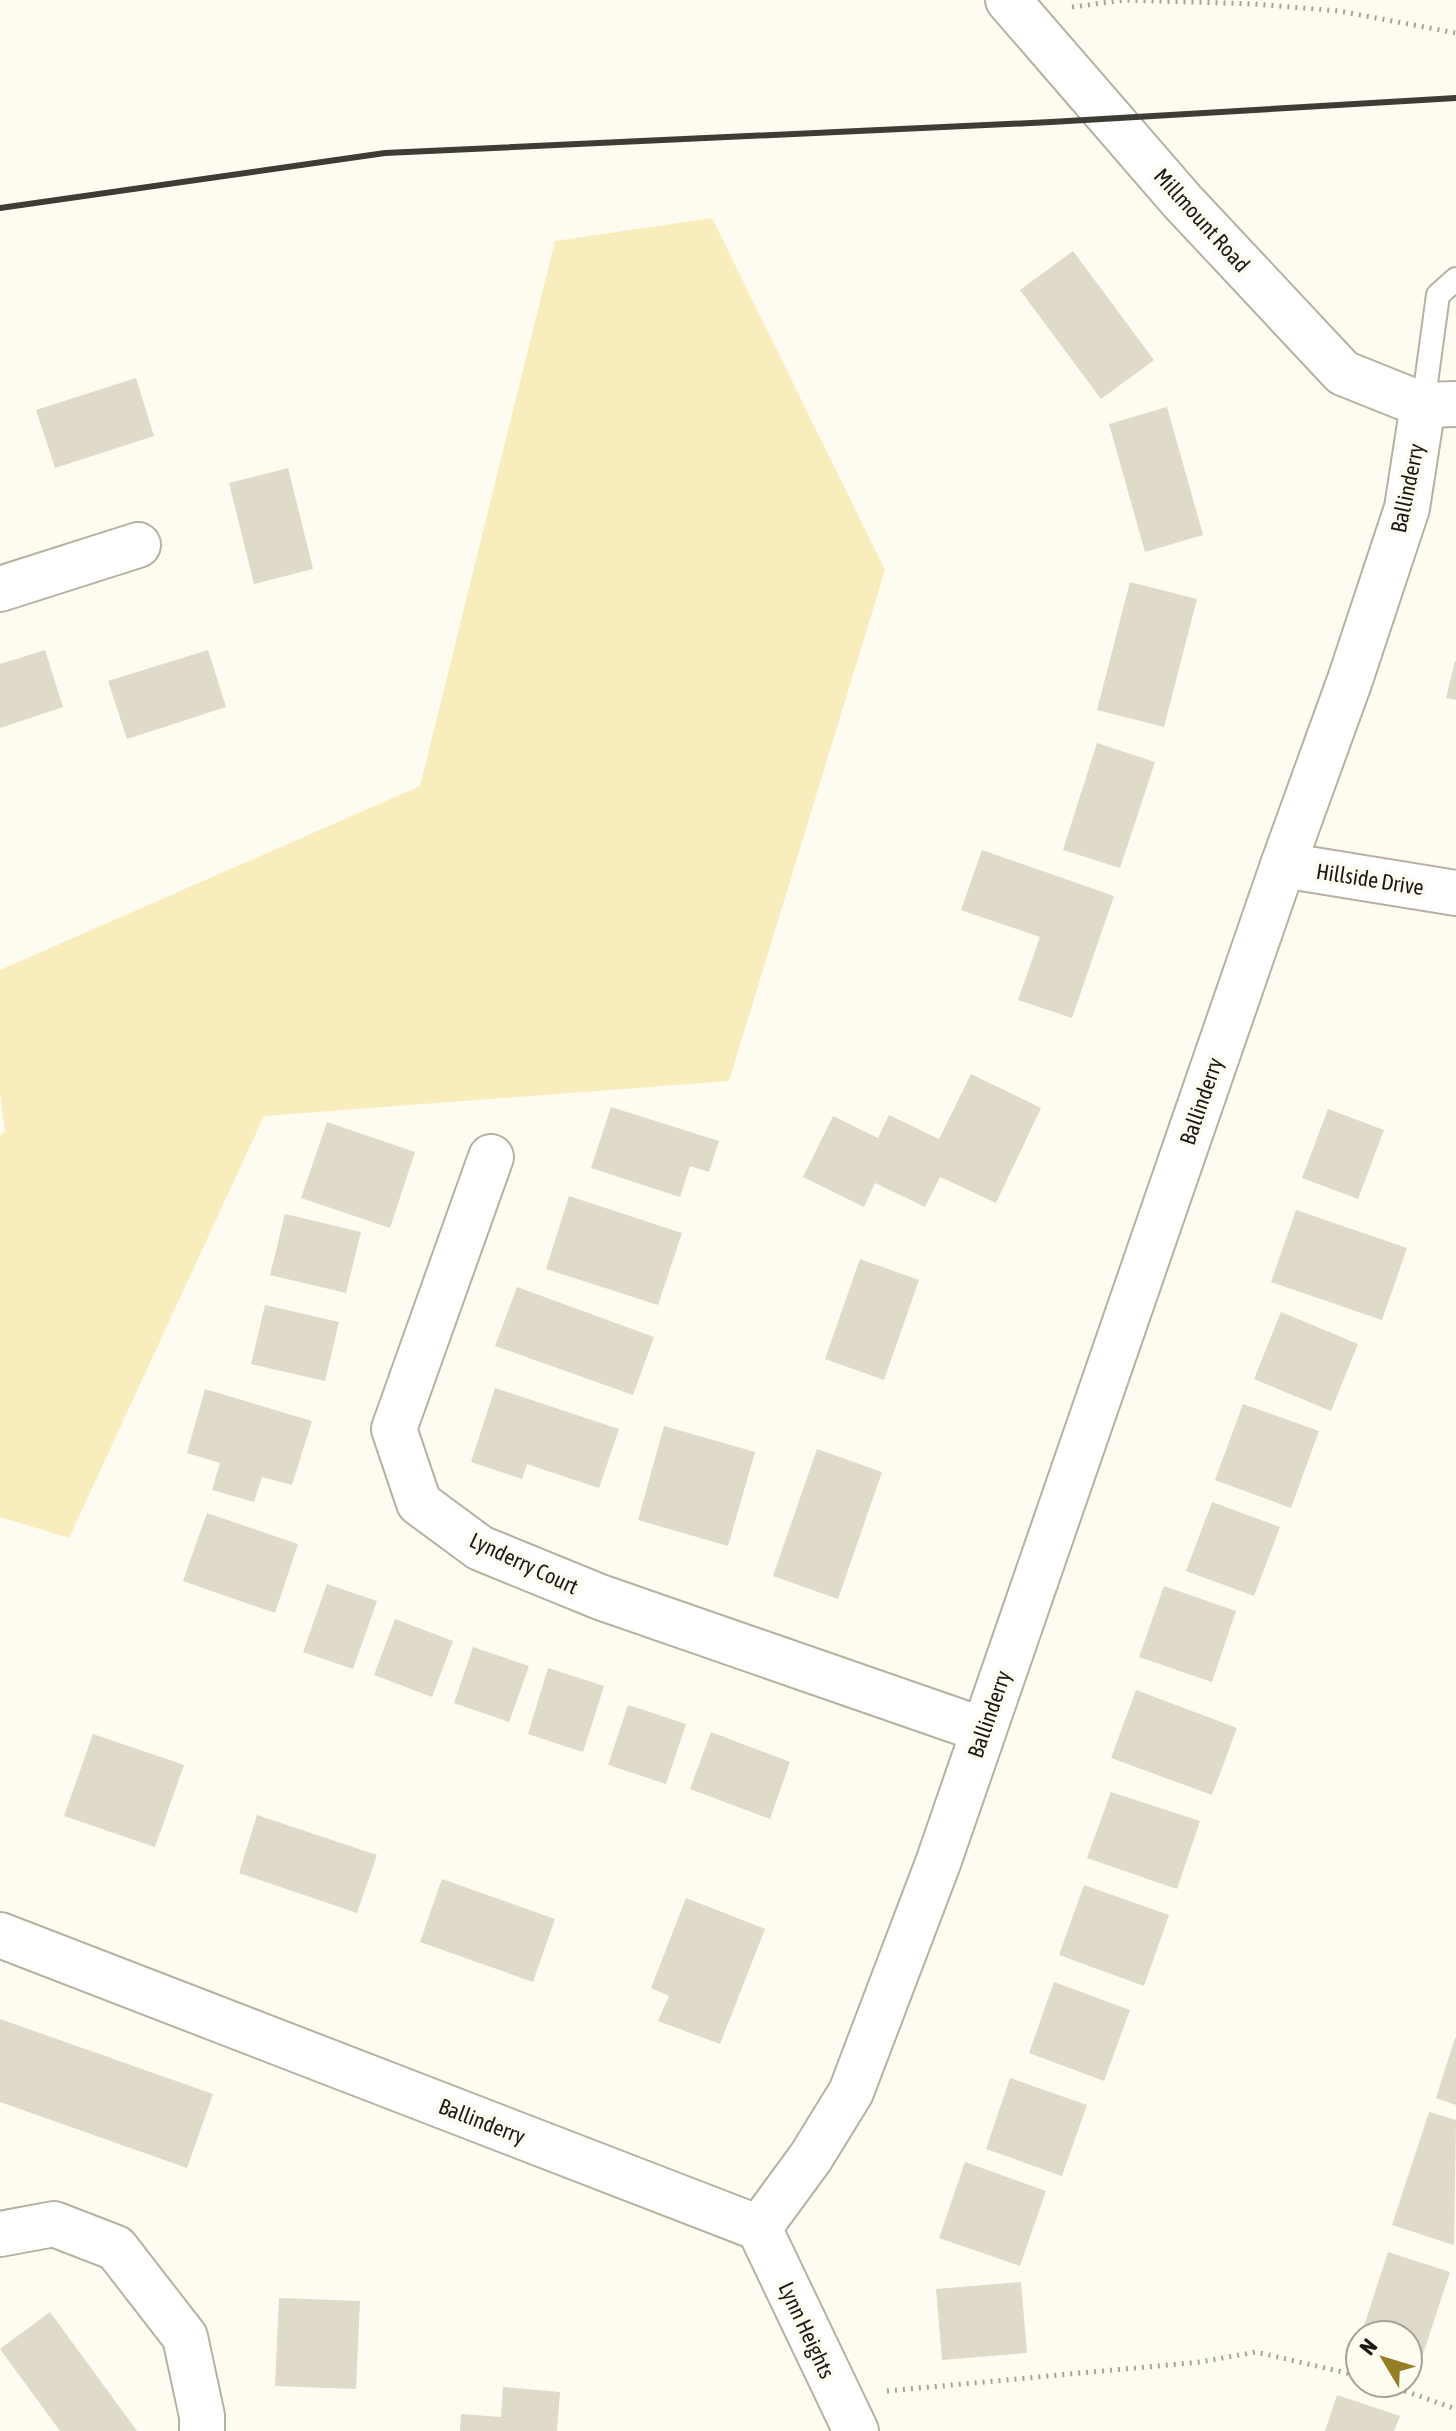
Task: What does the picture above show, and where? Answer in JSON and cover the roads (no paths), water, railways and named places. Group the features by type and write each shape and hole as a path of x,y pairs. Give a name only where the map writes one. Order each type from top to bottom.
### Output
{"street":[{"name":"Millmount Road","path":"1014,7 1182,201 1343,373 1440,404"},
{"name":"Ballinderry","path":"0,1935 759,2228 811,2157 851,2092 938,1863 1283,865 1350,680 1440,404"},
{"path":"0,589 138,545"},
{"name":"Hillside Drive","path":"1283,865 1456,893"},
{"name":"Lynderry Court","path":"491,1157 394,1429 419,1503 480,1548 600,1597 983,1730"},
{"path":"0,2234 54,2224 116,2248 185,2337 202,2416 202,2431"},
{"name":"Lynn Heights","path":"759,2228 847,2413"}],"lane":[{"path":"1440,404 1438,295 1456,279"}],"railway":[{"path":"0,208 385,153 1051,122 1456,98"}]}
